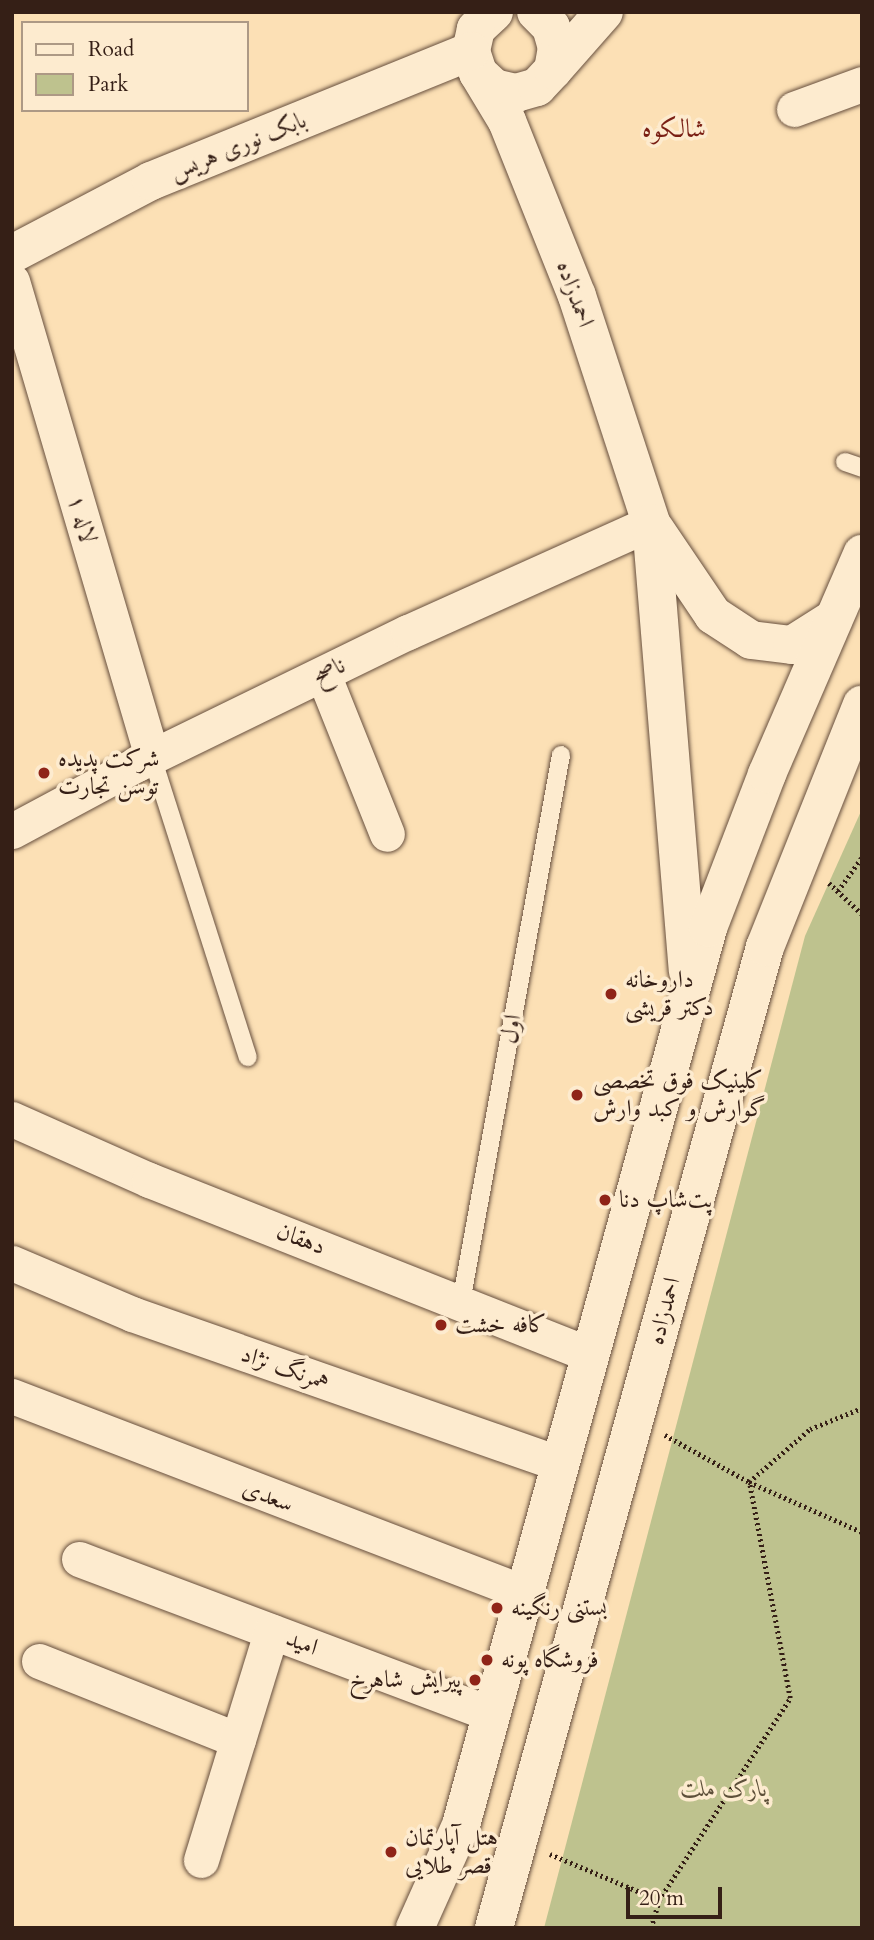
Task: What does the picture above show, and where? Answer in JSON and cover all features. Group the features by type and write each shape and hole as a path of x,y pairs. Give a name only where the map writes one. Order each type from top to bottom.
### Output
{"main road":[{"path":"526,166 545,78 558,48 551,27 536,12"},
{"path":"476,35 494,88 516,93 545,78 604,12"},
{"name":"احمدزاده","path":"476,35 577,296 651,523 690,992"},
{"name":"بابک نوری هریس","path":"12,254 151,181 476,35"},
{"name":"احمدزاده","path":"651,523 713,615 751,639 792,645 833,619"},
{"name":"احمدزاده","path":"415,1928 460,1825 708,928 767,774 862,554"},
{"name":"احمدزاده","path":"494,1928 765,947 862,705"},
{"path":"460,1825 518,1841"}],"street":[{"path":"794,109 862,84"},
{"name":"لاله ۱","path":"12,281 152,757"},
{"name":"ناصح","path":"12,831 152,757 323,674 651,523"},
{"path":"323,674 387,834"},
{"name":"دهقان","path":"12,1119 149,1180 590,1355"},
{"name":"همرنگ نژاد","path":"12,1263 132,1314 560,1464"},
{"name":"سعدی","path":"12,1396 525,1593"},
{"name":"امید","path":"79,1559 491,1714"},
{"name":"امید","path":"201,1860 271,1632"},
{"path":"39,1661 238,1740"}],"lane":[{"name":"اول","path":"461,1302 561,755"},
{"path":"152,757 248,1056"}],"path":[{"path":"838,891 862,857"},
{"path":"749,1482 810,1429 862,1408"},
{"path":"635,1419 749,1482 862,1532"},
{"path":"651,1928 659,1900 790,1698 749,1482"},
{"path":"518,1841 659,1900"}],"green space":[{"name":"پارک ملت","path":"862,809 862,1928 544,1928 805,936"}],"place":[{"name":"شرکت پدیده توسن تجارت","path":"44,773"},
{"name":"داروخانه دکتر قریشی","path":"611,994"},
{"name":"کلینیک فوق تخصصی گوارش و کبد وارش","path":"577,1095"},
{"name":"پت‌شاپ دنا","path":"605,1200"},
{"name":"کافه خشت","path":"441,1325"},
{"name":"بستنی رنگینه","path":"497,1608"},
{"name":"فروشگاه پونه","path":"487,1660"},
{"name":"پیرایش شاهرخ","path":"475,1680"},
{"name":"هتل آپارتمان قصر طلایی","path":"391,1852"}],"district":[{"name":"شالکوه","path":"674,129"}]}
